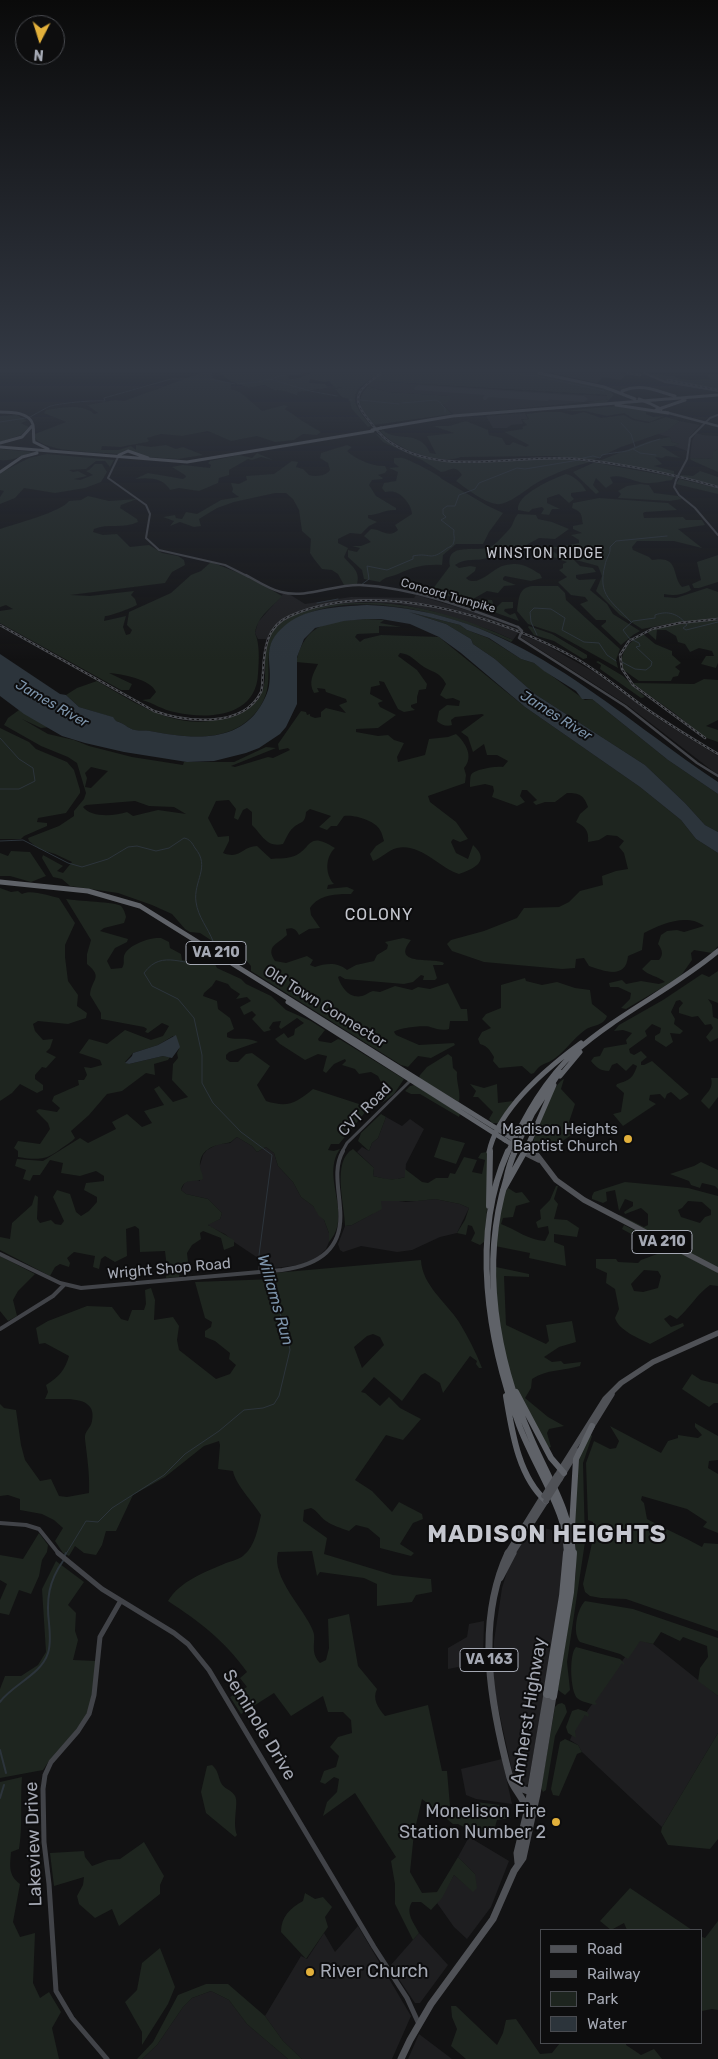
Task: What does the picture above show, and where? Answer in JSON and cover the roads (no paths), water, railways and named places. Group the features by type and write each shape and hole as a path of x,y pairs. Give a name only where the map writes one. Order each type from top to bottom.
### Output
{"highway":[{"name":"Old Town Connector","path":"0,884 82,892 115,900 137,908 524,1149"},
{"name":"Amherst Highway","path":"550,1695 566,1581 566,1540 556,1503 522,1434 501,1376 488,1308 486,1275 487,1242 496,1186 505,1156 517,1131 546,1084 572,1055 598,1032 684,978 718,953"},
{"name":"Amherst Highway","path":"550,1695 572,1577 572,1545 565,1512 526,1429 500,1342 493,1290 493,1237 504,1177 520,1134 555,1079 580,1052 611,1026 686,980 718,953"},
{"path":"487,1242 490,1149 497,1132 523,1096 545,1072 563,1056 598,1032"},
{"path":"497,1210 504,1188 552,1089 580,1052"},
{"path":"507,1370 515,1390 560,1474"},
{"path":"501,1376 517,1449 535,1490 544,1499"},
{"path":"572,1545 576,1459 592,1426"}],"main road":[{"name":"Old Town Connector","path":"524,1149 539,1160 560,1183 580,1198 674,1249 718,1270"},
{"name":"VA 163","path":"560,1474 605,1399 622,1382 645,1366 718,1333"},
{"name":"VA 163","path":"512,1782 494,1705 489,1668 490,1619 497,1584 544,1499 614,1390"},
{"name":"Amherst Highway","path":"518,1863 523,1858 550,1695"},
{"path":"512,1782 520,1788 534,1793"},
{"path":"512,1782 527,1806 527,1812"},
{"name":"Amherst Highway","path":"518,1863 517,1853 527,1812 534,1793"},
{"path":"400,2059 418,2022 493,1919 507,1892 518,1863"}],"street":[{"name":"Concord Turnpike","path":"112,469 108,478 146,505 150,514 146,538 159,550 225,565 281,592 296,594 358,586 395,589 460,606 518,627 522,630 518,636 521,640 625,706 698,763 718,776"},
{"path":"681,469 674,485 675,491 694,508 708,527 718,535"},
{"name":"CVT Road","path":"331,1248 338,1238 342,1222 336,1176 339,1156 347,1143 412,1079"},
{"name":"Wright Shop Road","path":"0,1254 64,1285 87,1288 295,1269 310,1264 331,1248"},
{"path":"0,1329 53,1296 64,1285"},
{"name":"Seminole Drive","path":"0,1523 26,1525 39,1529 67,1562 120,1602 178,1636 194,1650 210,1670 374,1947 407,1998 418,2022"},
{"name":"Lakeview Drive","path":"107,2059 72,2018 56,1991 53,1974 49,1884 44,1842 43,1789 45,1775 51,1762 78,1731 89,1714 94,1695 100,1637 120,1602"}],"water":[{"name":"James River","path":"367,605 419,611 467,624 512,643 554,667 595,694 718,782 718,794 668,760 592,699 582,699 576,691 534,663 521,659 489,638 467,630 460,625 409,612 446,624 471,639 473,644 495,659 535,694 645,765 705,825 718,832 718,853 696,839 681,820 640,787 525,707 461,653 439,637 410,624 381,619 366,619 344,621 315,628 304,639 297,657 297,704 286,727 280,734 259,748 214,761 187,762 124,752 85,743 62,736 24,714 0,696 0,654 60,694 66,695 79,707 113,717 133,729 195,737 224,733 238,728 250,719 263,702 267,694 270,678 269,650 275,636 281,629 300,616 310,612"},
{"path":"176,1035 180,1047 172,1058 163,1056 129,1064 125,1063 133,1053 158,1045"}],"waterway":[{"path":"361,585 369,579 367,566 387,570 413,559 413,556 433,556 452,545 454,543 454,530 441,520 446,517 443,514 443,509 447,506 455,506 459,495 475,489 479,483 514,469"},
{"path":"631,622 612,603 603,584 603,575 610,547 616,541 667,536"},
{"path":"317,603 338,599"},
{"path":"537,635 531,622 530,612 534,608 551,609 565,618 562,630 584,642 599,643 607,655 616,661"},
{"path":"622,662 635,669 646,670 651,666 652,662 636,647 640,646 639,643 629,638 623,630 633,621 655,618 655,615 669,613 680,618 687,625 683,628 686,630 718,622"},
{"name":"Williams Run","path":"0,738 19,759 33,768 35,781 19,789 0,789"},
{"name":"Williams Run","path":"0,841 23,840 68,863 82,867 108,859 128,847 137,846 156,851 169,848 184,838 188,839 200,855 202,868 197,887 196,902 199,913 213,941"},
{"name":"Williams Run","path":"66,1554 86,1521 98,1522 112,1508 164,1475 185,1454 219,1431 244,1410 263,1408 274,1404 279,1396 290,1350 287,1333 259,1255 272,1155 241,1132 213,1103 202,1083 202,1055 194,1018 178,999 152,986 144,973 151,965 159,961 211,962"},
{"name":"Williams Run","path":"64,1557 66,1553"},
{"name":"Williams Run","path":"0,1702 39,1667 48,1653 50,1646 48,1598 54,1576 63,1561"},
{"name":"Williams Run","path":"0,1750 6,1773"},
{"name":"Williams Run","path":"0,1798 4,1785"}],"railway":[{"path":"643,469 718,487"},
{"path":"0,625 154,711 181,718 212,720 241,712 253,704 262,690 264,656 268,640 271,632 282,620 323,605 360,601 398,602 436,607 475,616 512,629 546,643 577,659 653,713 718,754"},
{"path":"705,738 633,685 622,669 620,655 629,641 652,629 679,623 718,619"}],"place":[{"name":"Madison Heights Baptist Church","path":"628,1139"},
{"name":"Monelison Fire Station Number 2","path":"556,1822"},
{"name":"River Church","path":"310,1972"}],"district":[{"name":"WINSTON RIDGE","path":"545,554"},
{"name":"COLONY","path":"379,915"},
{"name":"MADISON HEIGHTS","path":"547,1535"}]}
